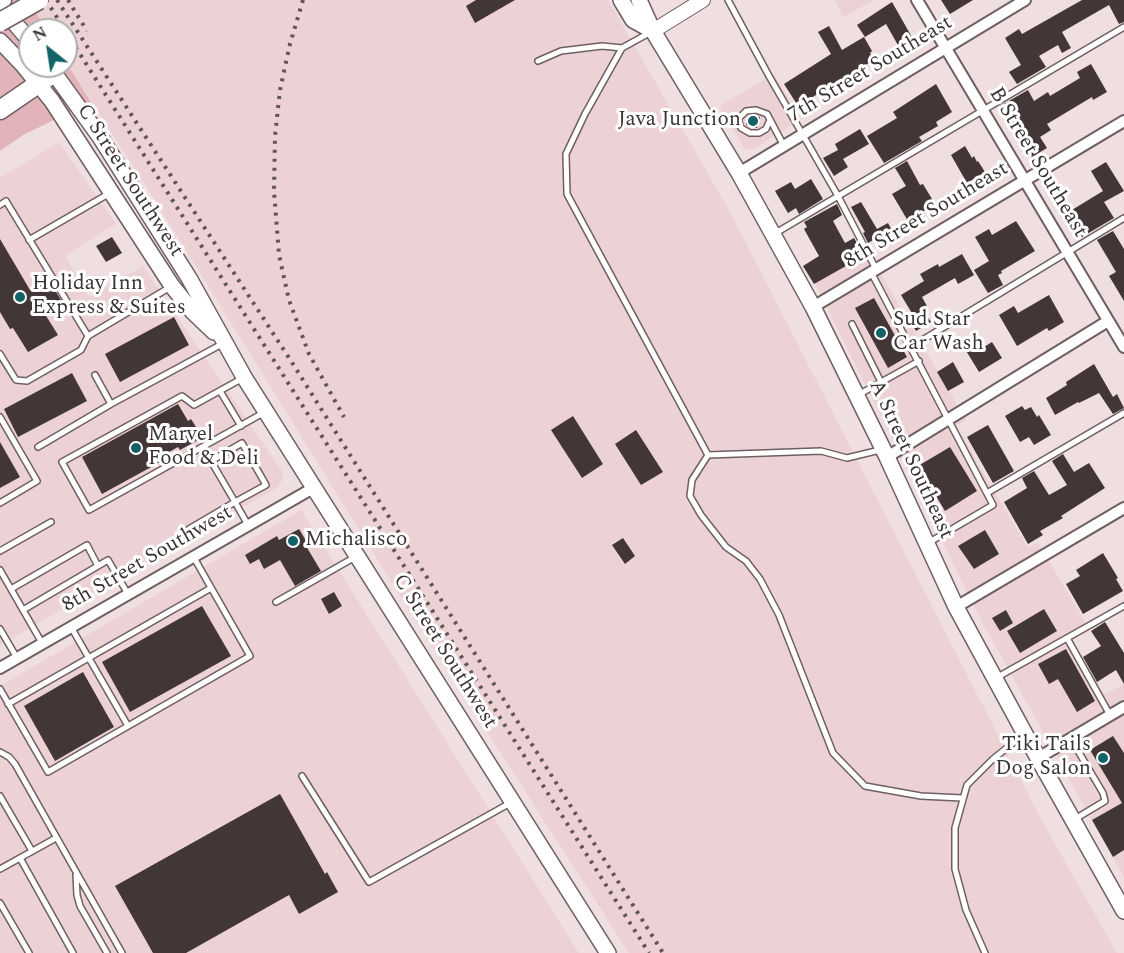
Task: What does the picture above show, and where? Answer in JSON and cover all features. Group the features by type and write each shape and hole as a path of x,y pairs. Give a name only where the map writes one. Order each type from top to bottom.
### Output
{"highway":[{"path":"0,22 39,0"},
{"path":"0,110 45,78"}],"main road":[{"path":"10,0 20,18"},
{"name":"A Street Southeast","path":"621,0 633,20 653,31"},
{"name":"A Street Southeast","path":"639,0 646,11 653,31 739,173 813,307 956,607 1038,758 1122,902"},
{"path":"0,6 18,27"},
{"name":"C Street Southwest","path":"0,41 39,84 68,124 172,286 193,312 224,343"},
{"name":"C Street Southwest","path":"58,78 100,137 189,278 244,377 608,953"}],"street":[{"path":"653,31 703,0"},
{"name":"B Street Southeast","path":"917,0 1124,347"},
{"name":"7th Street Southeast","path":"739,173 1025,0"},
{"name":"8th Street Southeast","path":"813,307 1123,124"},
{"path":"885,454 950,420 1108,321"},
{"name":"8th Street Southwest","path":"0,668 315,487"},
{"path":"956,607 1124,508"},
{"path":"1038,758 1124,707"}],"lane":[{"path":"728,0 838,196 911,347 993,505 927,544"},
{"path":"773,235 982,109 1124,27"},
{"path":"653,31 622,48 585,114 566,154 567,194 708,455"},
{"path":"538,61 561,51 602,46 622,48"},
{"path":"711,128 729,120 738,119 746,111 756,110 766,114 784,146"},
{"path":"738,119 741,128 750,133 759,133 766,129 770,122"},
{"path":"29,240 111,192"},
{"path":"0,205 6,201 88,336"},
{"path":"911,347 1124,218"},
{"path":"0,354 16,380 27,381 81,350 88,336 172,286"},
{"path":"852,324 881,382"},
{"path":"38,447 111,404 224,343"},
{"path":"857,396 919,361"},
{"path":"95,375 111,404"},
{"path":"244,377 194,405 182,396 62,462 89,510 266,412"},
{"path":"220,391 241,426"},
{"path":"987,493 1124,413"},
{"path":"0,417 37,481 0,503"},
{"path":"189,529 235,502 266,485 242,443 211,461 235,502 248,525"},
{"path":"708,455 820,451 847,458 885,454"},
{"path":"708,455 692,480 690,496 701,515 726,547 746,561 760,579 779,615 833,753 865,786 921,796 962,798"},
{"path":"0,551 51,522"},
{"path":"11,589 87,545 98,566"},
{"path":"276,602 358,555"},
{"path":"0,689 48,772 250,656 194,556"},
{"path":"22,610 108,560 128,594"},
{"path":"0,570 42,643"},
{"path":"9,704 212,588"},
{"path":"995,679 1124,606"},
{"path":"71,627 128,726"},
{"path":"0,629 17,658"},
{"path":"1067,639 1110,716"},
{"path":"985,953 966,910 955,869 955,828 967,785 993,759 1025,734"},
{"path":"1071,739 1103,793 1105,801 1073,820"},
{"path":"0,752 15,764 122,953"},
{"path":"302,776 369,882 513,801"},
{"path":"0,796 32,851"},
{"path":"0,869 56,838"},
{"path":"20,858 73,953"},
{"path":"76,873 80,906 107,953"},
{"path":"0,903 29,953"}],"shaded area":[{"path":"0,0 28,0 39,18 18,18 18,78 76,78 91,102 23,135 0,151"},
{"path":"28,0 608,0 729,210 1041,819 1117,953 629,953 415,620 158,205 76,78 78,18 39,18"},
{"path":"835,0 873,0 843,18"},
{"path":"774,74 801,119 752,150 744,148 719,106"},
{"path":"59,142 116,224 65,256 89,297 143,266 282,471 283,479 278,487 0,645 0,178"},
{"path":"869,253 966,420 957,426 984,474 1028,548 1038,542 1089,629 1072,640 1104,695 1124,684 1124,878 982,622 815,283"},
{"path":"301,510 579,953 0,953 0,686"}],"building":[{"path":"476,0 515,0 475,23 466,6"},
{"path":"941,0 973,0 950,14"},
{"path":"1082,0 1124,0 1124,22 1119,24 1109,5 1062,32 1071,48 1062,53 1058,45 1039,56 1046,67 1017,84 1009,72 1021,65 1005,38 1019,29 1022,34"},
{"path":"892,2 913,39 899,47 886,24 865,37 857,25"},
{"path":"829,26 842,50 864,37 874,60 845,78 847,82 831,91 829,87 798,106 784,84 831,54 818,32"},
{"path":"1091,64 1107,92 1093,100 1092,97 1047,124 1051,130 1040,137 1047,148 1032,157 1008,116 1005,118 1000,106 1028,90 1034,101 1048,92 1050,96 1080,78 1077,72"},
{"path":"936,84 952,112 936,122 938,126 919,137 922,141 884,163 867,136 897,118 893,112"},
{"name":"Java Junction","path":"748,116 760,117 757,128 746,125"},
{"path":"860,129 869,144 843,159 848,167 834,176 823,158 838,150 835,144"},
{"path":"965,146 985,172 967,183 951,155"},
{"path":"907,161 920,185 923,184 935,204 908,221 892,194 906,186 895,168"},
{"path":"1106,162 1124,191 1104,202 1114,218 1082,237 1067,213 1103,191 1091,171"},
{"path":"811,179 823,199 799,214 796,208 788,213 775,191 791,182 795,189"},
{"path":"861,202 877,229 888,223 894,234 880,242 877,238 868,243 863,233 865,232 851,207"},
{"path":"837,204 842,215 833,221 845,243 854,238 860,248 842,259 846,266 814,284 803,266 819,256 804,229 807,227 804,222"},
{"path":"1016,221 1035,251 1001,271 1002,273 998,275 1003,285 988,293 974,270 989,261 975,237 989,229 992,235"},
{"path":"1113,231 1124,249 1124,301 1109,276 1116,272 1097,240"},
{"path":"112,237 122,253 106,262 96,246"},
{"name":"Holiday Inn Express & Suites","path":"0,239 30,290 48,279 61,300 43,311 58,335 28,352 0,312"},
{"path":"962,254 974,275 958,284 955,278 922,297 928,308 924,311 931,322 916,331 908,318 913,315 901,295 924,281 920,274 938,264 939,267"},
{"path":"1049,295 1064,322 1049,331 1047,328 1017,346 999,315 1014,306 1018,313"},
{"name":"Sud Star Car Wash","path":"874,298 907,357 888,368 855,308"},
{"path":"174,317 189,345 120,382 105,354"},
{"path":"980,340 984,347 992,342 1002,358 979,372 965,349"},
{"path":"953,362 964,382 948,391 937,372"},
{"path":"1094,364 1113,397 1117,394 1124,408 1113,414 1099,393 1055,415 1046,398"},
{"path":"72,373 87,401 18,437 4,409"},
{"name":"Marvel Food & Deli","path":"178,404 188,421 191,419 201,435 197,438 198,440 180,450 178,447 162,456 164,460 102,494 82,457"},
{"path":"1022,406 1025,410 1031,407 1037,417 1039,415 1051,435 1034,445 1029,437 1020,442 1005,416"},
{"path":"573,416 603,464 582,478 551,430"},
{"path":"988,425 1014,471 993,483 967,437"},
{"path":"636,430 663,472 641,485 615,444"},
{"path":"0,442 20,477 0,488"},
{"path":"950,447 977,491 945,511 918,466"},
{"path":"1063,454 1074,472 1089,463 1105,488 1061,516 1063,518 1040,531 1043,535 1028,544 1004,502 1027,488 1022,478 1034,471 1049,495 1067,485 1052,461"},
{"path":"299,529 321,571 295,586 280,560 264,569 259,559 250,564 245,555 277,536 279,540"},
{"path":"985,530 999,554 974,569 958,546"},
{"path":"623,538 635,556 625,564 612,545"},
{"path":"1103,553 1123,591 1083,614 1066,584 1080,576 1076,570"},
{"path":"334,592 342,606 329,614 321,599"},
{"path":"202,606 231,656 130,712 102,662"},
{"path":"1044,609 1057,631 1020,653 1007,631"},
{"path":"1006,610 1013,623 1000,631 992,618"},
{"path":"1105,622 1124,653 1124,684 1116,670 1097,682 1083,657 1101,646 1091,631"},
{"path":"1066,649 1095,701 1077,712 1058,679 1049,684 1038,664"},
{"path":"83,672 114,727 55,761 24,706"},
{"path":"1113,736 1124,753 1124,850 1113,857 1092,820 1122,803 1090,750"},
{"path":"280,794 325,874 327,872 338,892 299,914 289,895 186,953 153,953 115,886"}],"railway":[{"path":"46,0 57,18"},
{"path":"57,0 291,361 663,953"},
{"path":"68,0 87,31"},
{"path":"303,0 280,90 275,136 274,191 279,255 289,300 309,354 344,417"},
{"path":"78,51 649,953"}],"place":[{"name":"Java Junction","path":"753,121"},
{"name":"Holiday Inn Express & Suites","path":"20,297"},
{"name":"Sud Star Car Wash","path":"881,333"},
{"name":"Marvel Food & Deli","path":"136,448"},
{"name":"Michalisco","path":"293,541"},
{"name":"Tiki Tails Dog Salon","path":"1103,758"}]}
